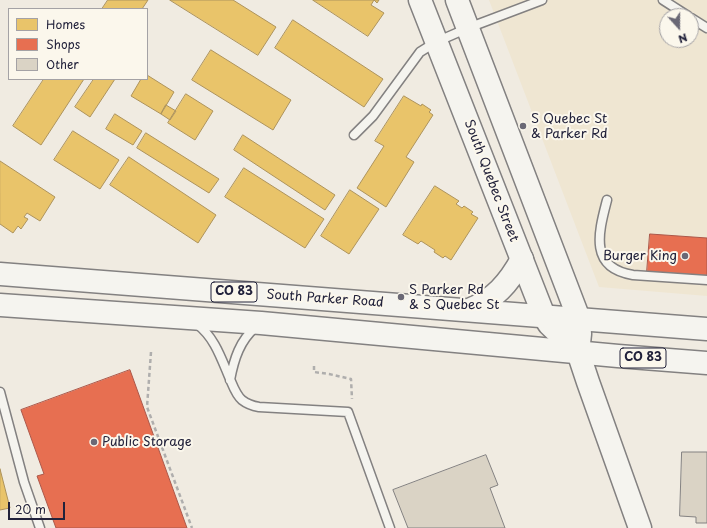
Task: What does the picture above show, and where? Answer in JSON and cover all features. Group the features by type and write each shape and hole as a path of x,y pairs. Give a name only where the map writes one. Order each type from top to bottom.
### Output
{"main road":[{"name":"South Quebec Street","path":"420,0 544,316 578,352"},
{"name":"South Quebec Street","path":"458,0 579,319 580,334 578,352 640,528"},
{"path":"469,310 486,303 500,291 515,273 522,259"},
{"name":"South Parker Road","path":"0,274 579,319"},
{"name":"CO 83","path":"0,305 261,323 707,363"},
{"name":"CO 83","path":"579,319 707,329"}],"lane":[{"path":"354,135 373,116 420,52 436,42 468,28 542,0"},
{"path":"663,0 676,8"},
{"path":"607,200 600,227 599,244 603,256 612,267 633,275 707,280"},
{"path":"190,318 207,332 212,339 236,394 250,405 259,407 348,412 390,528"},
{"path":"230,380 234,361 243,340 261,323"},
{"path":"0,392 24,482 40,528"}],"path":[{"path":"151,352 147,407 192,528"},
{"path":"314,366 314,372 351,379 352,402"}],"shaded area":[{"path":"489,0 707,0 707,296 599,287"}],"building: Homes":[{"path":"108,0 148,0 143,8 103,8"},
{"path":"170,0 233,0 276,27 258,55"},
{"path":"313,0 374,0 371,5 384,13 368,36"},
{"path":"293,20 383,79 364,107 275,48"},
{"path":"211,50 291,100 273,130 192,80"},
{"path":"148,76 174,92 161,114 131,96 140,80 148,80"},
{"path":"43,80 83,80 41,145 13,126"},
{"path":"93,80 114,80 90,117 75,107"},
{"path":"186,94 213,111 195,140 168,123"},
{"path":"404,96 421,106 422,104 431,110 429,112 433,115 406,157 414,162 386,207 357,188 384,146 375,141"},
{"path":"166,105 176,111 170,120 161,114"},
{"path":"115,114 142,131 133,145 106,129"},
{"path":"73,131 119,160 100,189 54,160"},
{"path":"146,133 219,179 209,193 137,148"},
{"path":"243,135 335,195 325,210 234,150"},
{"path":"129,157 216,215 198,243 110,185"},
{"path":"0,161 55,197 40,221 27,213 24,217 28,219 21,229 18,226 13,233 0,224"},
{"path":"244,168 324,219 305,248 225,197"},
{"path":"435,186 459,201 456,204 462,208 464,206 473,212 471,214 478,218 451,260 445,256 443,258 434,252 435,250 421,241 418,244 403,235"},
{"path":"350,190 379,209 349,254 321,236"},
{"path":"0,469 10,508 0,510"}],"building: Shops":[{"path":"650,234 707,238 707,276 647,272"},
{"name":"Public Storage","path":"130,370 187,528 56,528 37,476 44,474 21,410"}],"building: Other":[{"path":"682,452 707,452 707,523 696,523 696,517 680,516"},
{"path":"486,455 498,485 490,488 505,528 408,528 393,490"}],"place":[{"name":"S Quebec St & Parker Rd","path":"523,126"},
{"name":"Burger King","path":"685,256"},
{"name":"S Parker Rd & S Quebec St","path":"401,297"},
{"name":"Public Storage","path":"94,442"}]}
